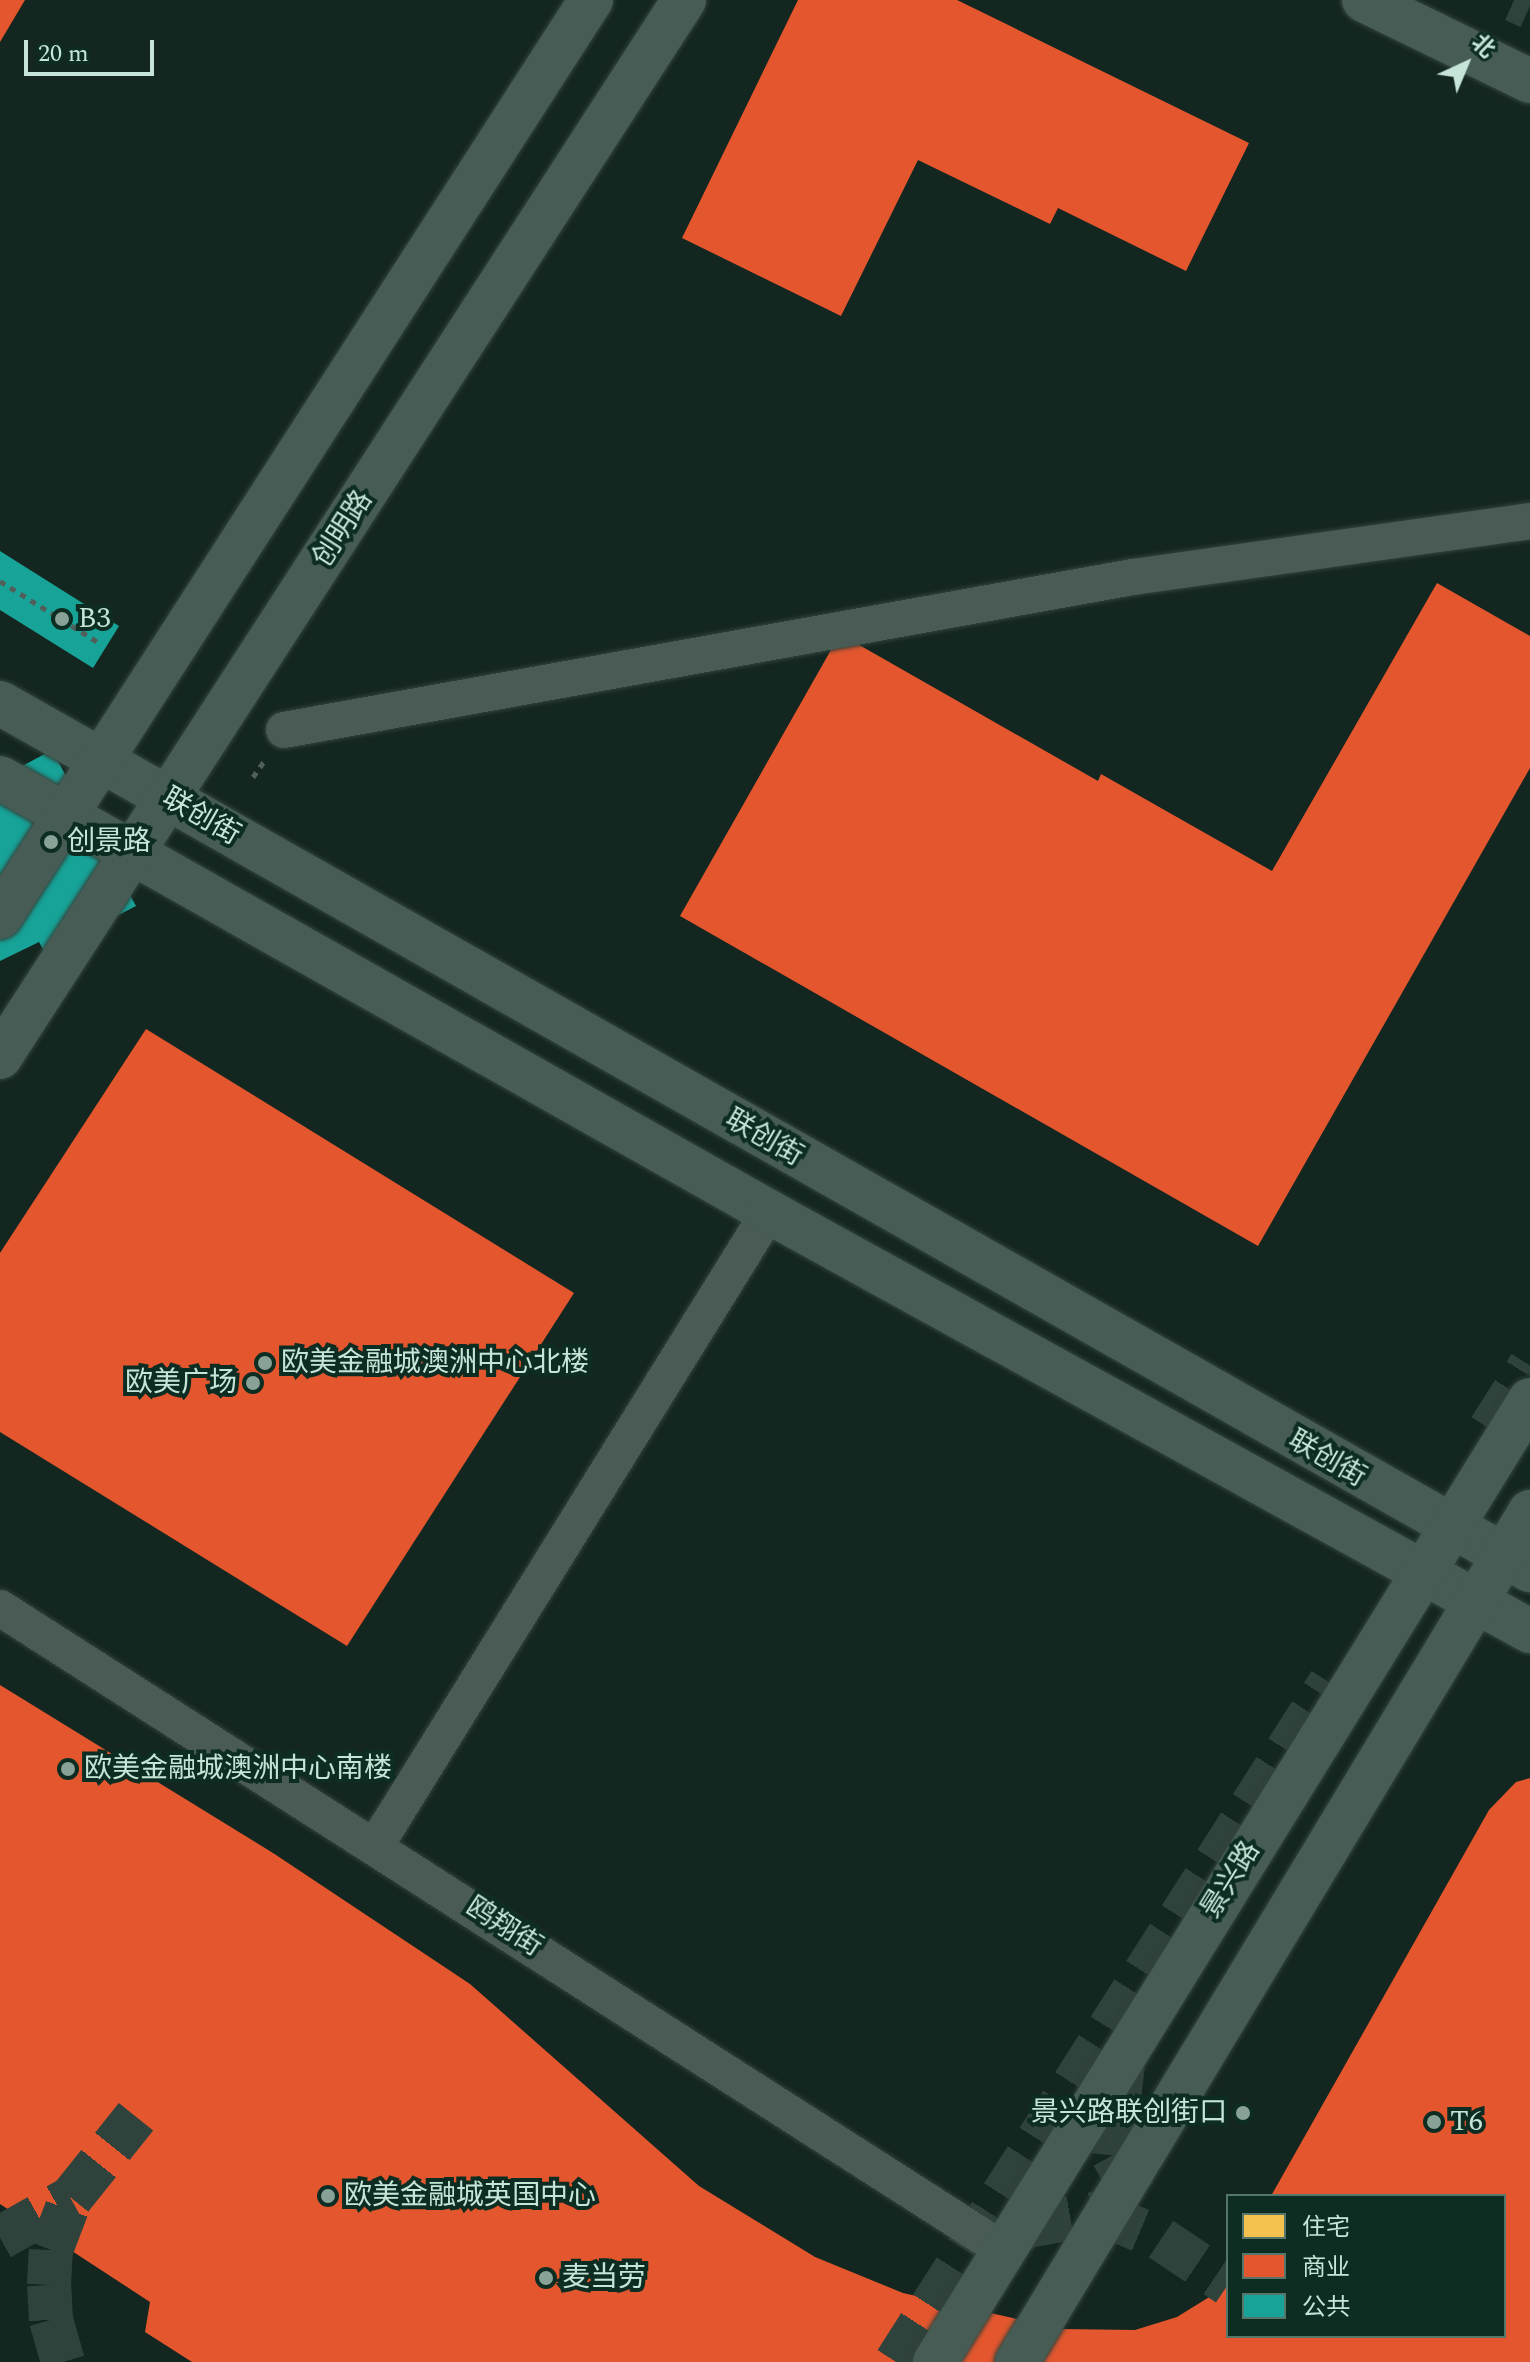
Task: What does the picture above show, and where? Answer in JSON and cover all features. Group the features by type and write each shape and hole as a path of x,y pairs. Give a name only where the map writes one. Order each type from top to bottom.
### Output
{"street":[{"path":"0,917 591,0"},
{"name":"创明路","path":"0,1057 684,0"},
{"path":"1364,0 1530,81"},
{"path":"284,730 1133,577 1530,521"},
{"name":"联创街","path":"0,703 1447,1528 1516,1563"},
{"name":"联创街","path":"0,778 1418,1574 1530,1631"},
{"path":"376,1845 769,1212"},
{"name":"景兴路","path":"935,2362 1418,1574 1530,1400"},
{"path":"1017,2362 1476,1604 1516,1563 1530,1512"},
{"name":"鸥翔街","path":"0,1608 376,1845 1005,2251"}],"path":[{"path":"0,581 98,642"}],"building: 住宅":[{"name":"T6","path":"1430,1982 1530,2048 1530,2256 1506,2295 1506,2194 1291,2194"},
{"path":"1296,2338 1479,2338 1464,2362 1330,2362"}],"building: 商业":[{"path":"0,0 25,0 0,42"},
{"path":"798,0 957,0 1249,143 1186,271 1058,208 1050,224 918,160 841,316 682,238"},
{"path":"1437,583 1530,636 1530,768 1258,1246 680,916 840,634 1098,781 1101,774 1272,871"},
{"name":"欧美金融城澳洲中心北楼","path":"146,1029 574,1293 347,1646 0,1432 0,1253"},
{"path":"0,1685 273,1853 470,1984 699,2186 815,2257 903,2293 1061,2329 1135,2330 1177,2317 1219,2291 1226,2279 1226,2338 1506,2338 1506,2194 1272,2194 1489,1810 1516,1782 1530,1778 1530,2362 192,2362 145,2332 150,2302 0,2204"}],"building: 公共":[{"name":"B3","path":"0,551 119,626 93,668 0,610"},
{"name":"创景路","path":"52,750 136,906 45,953 39,942 0,961 0,778"}],"tunnel":[{"path":"1514,0 1530,7"},
{"path":"1490,1429 1530,1366"},
{"path":"896,2362 1330,1683"},
{"path":"1124,2053 1113,2155 1142,2208"},
{"path":"0,2238 71,2198 136,2117"},
{"path":"63,2362 51,2320 49,2285 51,2250 71,2198"},
{"path":"993,2248 1027,2226 1100,2213 1161,2239 1226,2283"}],"place":[{"name":"B3","path":"62,619"},
{"name":"创景路","path":"51,842"},
{"name":"欧美金融城澳洲中心北楼","path":"265,1363"},
{"name":"欧美广场","path":"253,1383"},
{"name":"欧美金融城澳洲中心南楼","path":"68,1769"},
{"name":"景兴路联创街口","path":"1243,2113"},
{"name":"T6","path":"1434,2122"},
{"name":"欧美金融城英国中心","path":"328,2196"},
{"name":"麦当劳","path":"546,2278"}]}
